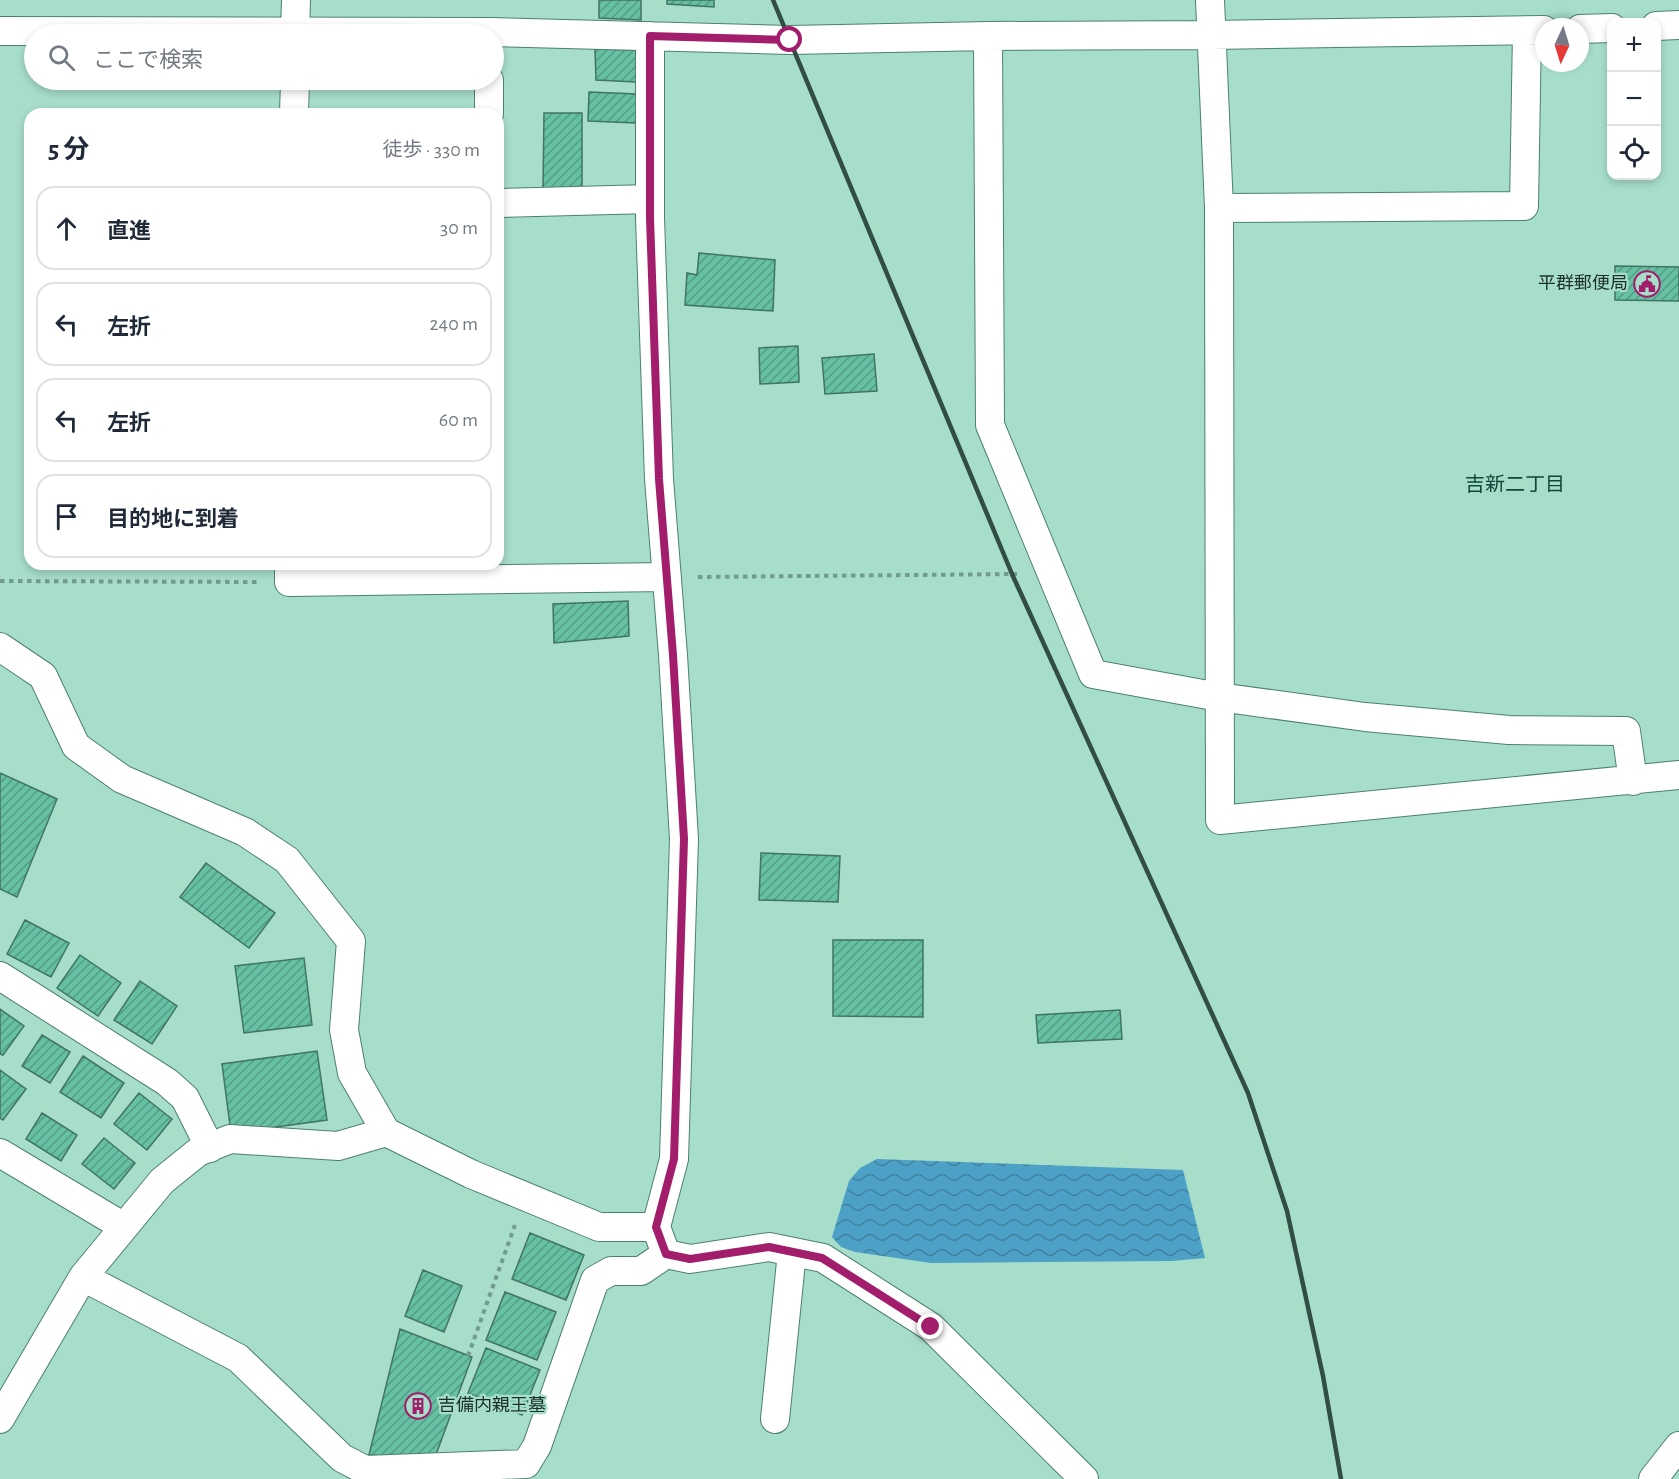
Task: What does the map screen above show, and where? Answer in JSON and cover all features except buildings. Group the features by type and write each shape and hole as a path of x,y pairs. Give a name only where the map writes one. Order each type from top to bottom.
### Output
{"street":[{"path":"295,24 296,0"},
{"path":"1210,0 1219,208 1220,820 1679,775"},
{"path":"1661,26 1679,26"},
{"path":"1589,29 1607,28"},
{"path":"0,31 24,31"},
{"path":"504,33 790,40 1535,31 1524,206 1219,208"},
{"path":"650,36 650,200 659,479 684,839 674,1159 656,1227 666,1254"},
{"path":"988,36 990,425 1093,674 1219,697 1365,717 1498,729 1626,731 1634,781"},
{"path":"294,108 295,90"},
{"path":"489,90 489,108"},
{"path":"504,202 650,200"},
{"path":"289,573 492,572 667,577"},
{"path":"0,647 42,676 76,746 122,780 245,832 287,860 351,941 344,1030 352,1073 386,1132 471,1174 599,1227 656,1227"},
{"path":"0,976 167,1082 185,1098 210,1148"},
{"path":"0,1419 83,1277 162,1181 198,1152 230,1139 338,1146 386,1132"},
{"path":"0,1153 124,1227"},
{"path":"83,1277 238,1358 342,1458 365,1470 526,1464 537,1446 595,1280 611,1271 641,1271 666,1254 690,1259 769,1247 822,1258 931,1327 1084,1479"},
{"path":"775,1419 792,1252"},
{"path":"1653,1479 1679,1446"}],"path":[{"path":"0,581 289,573"},
{"path":"667,577 1000,574 1052,576"},
{"path":"468,1356 526,1196"}],"water":[{"path":"877,1159 1183,1170 1205,1258 1172,1261 931,1263 855,1252 841,1247 832,1237 849,1181 860,1168"}],"railway":[{"path":"773,0 1012,574 1248,1093 1287,1211 1323,1376 1341,1479"}],"place":[{"name":"平群郵便局","path":"1647,284"},
{"name":"吉備内親王墓","path":"418,1406"}],"district":[{"name":"吉新二丁目","path":"1515,485"}],"route":[{"path":"790,40 650,36 650,218 659,479 684,839 674,1159 656,1227 666,1254 690,1259 769,1247 822,1258 931,1327"}]}
